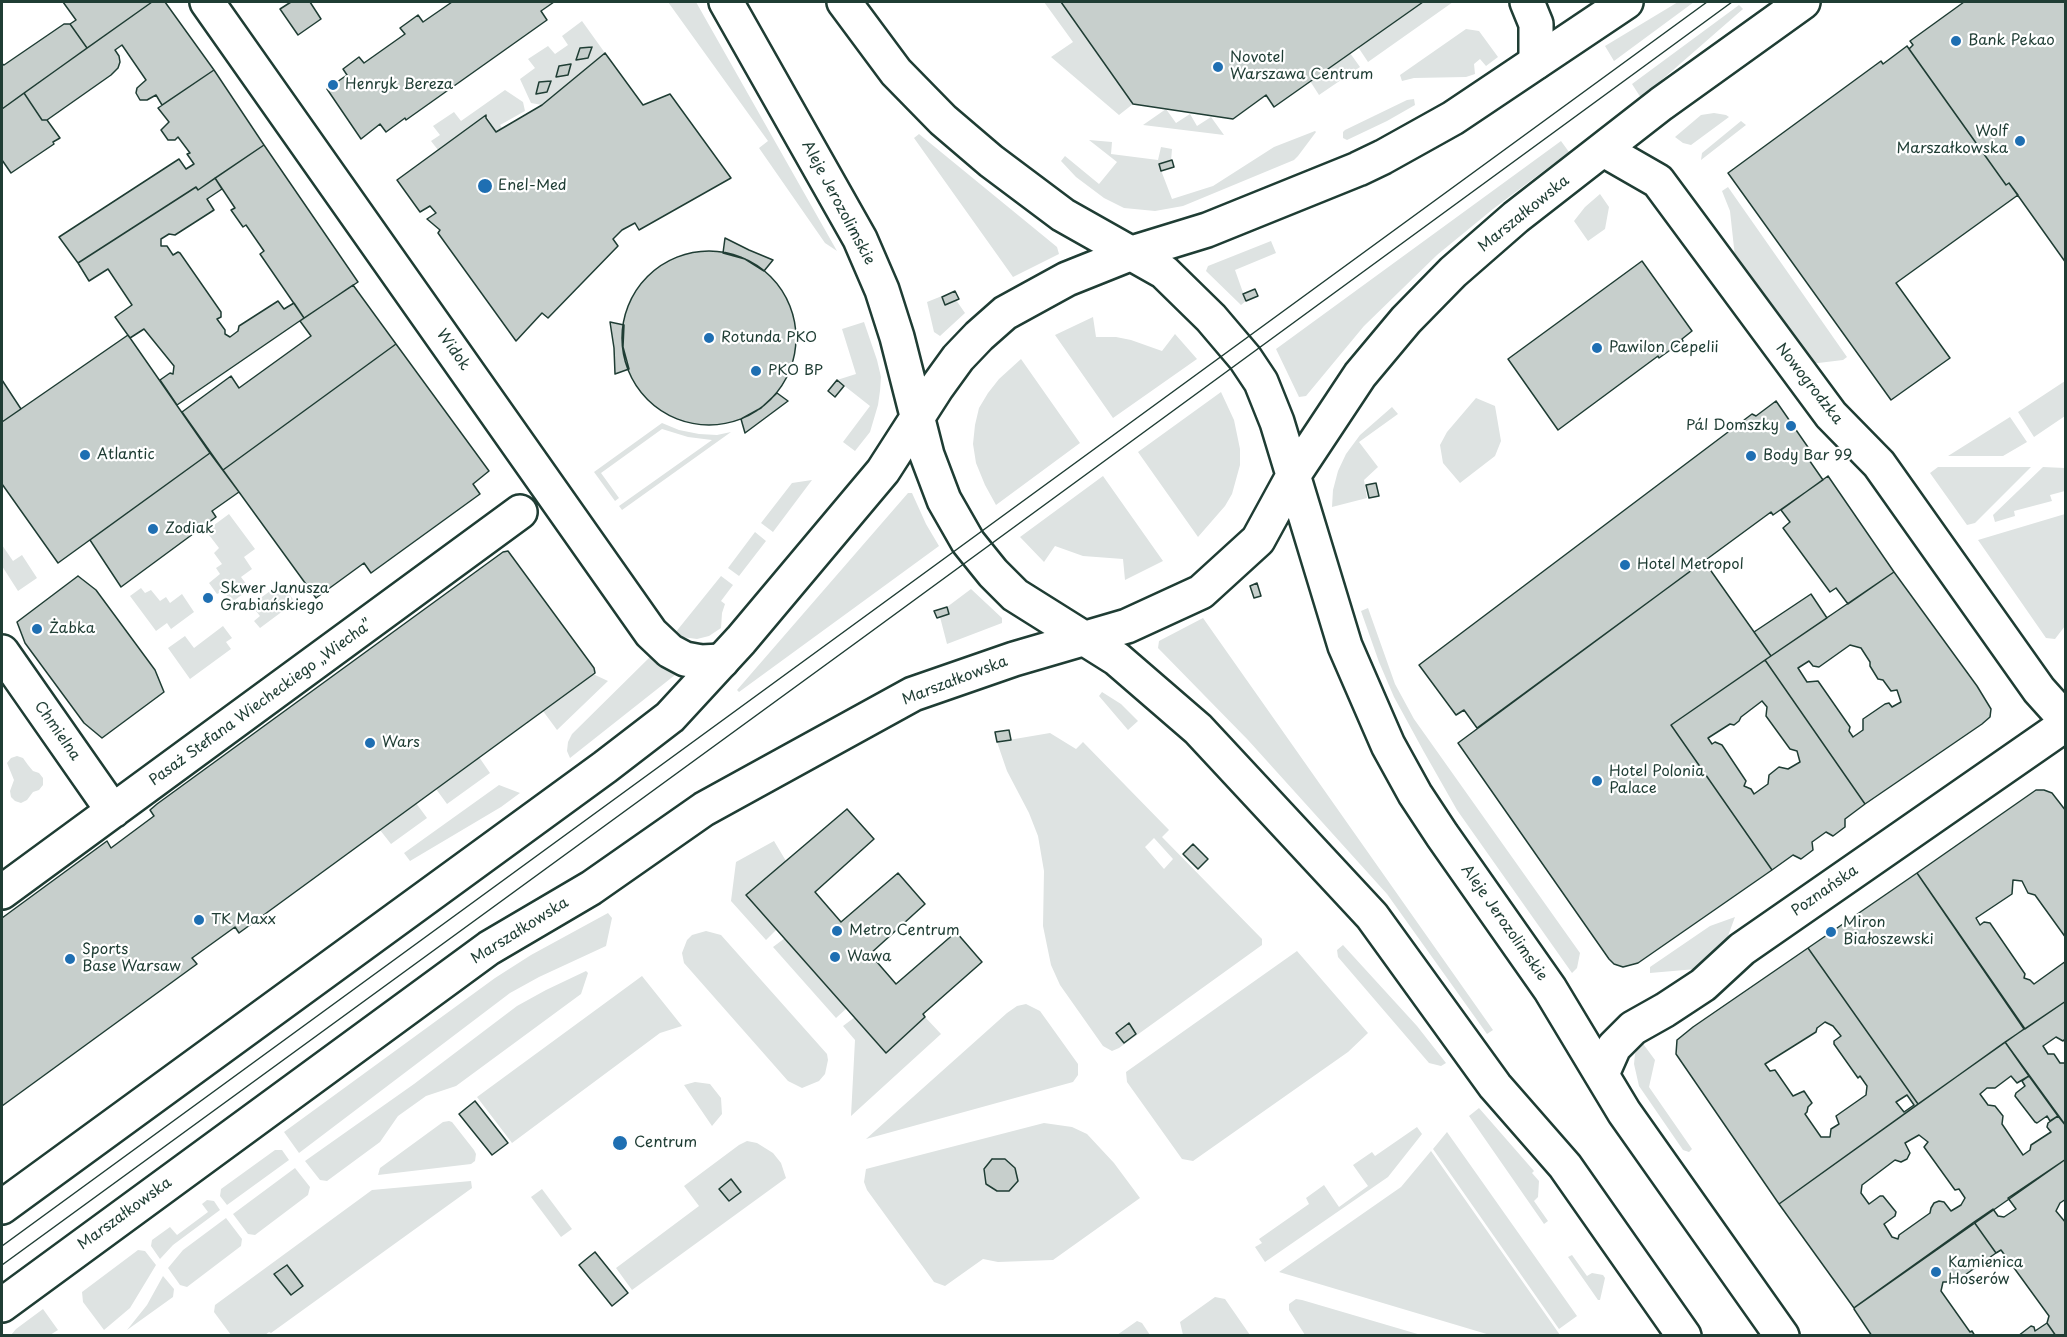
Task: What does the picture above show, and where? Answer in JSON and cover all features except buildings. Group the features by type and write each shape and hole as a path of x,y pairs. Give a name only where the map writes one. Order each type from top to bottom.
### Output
{"main road":[{"name":"Widok","path":"207,2 651,633 670,651 685,659 701,662 722,661"},
{"name":"Aleje Jerozolimskie","path":"726,2 860,239 885,300 897,337 927,455 944,500 968,542 993,573 1015,595 1083,638"},
{"path":"843,2 896,72 943,120 991,161 1063,214 1132,253"},
{"path":"1527,2 1536,24 1536,62"},
{"path":"2,1207 670,717 722,661 883,471 958,358 1005,313 1066,279 1132,253 1207,230 1358,169 1453,118 1626,2"},
{"name":"Marszałkowska","path":"2,1305 489,948 591,888 704,809 913,694 1083,638 1127,626 1201,592 1258,540 1293,476 1360,375 1406,320 1453,272 1516,217 1680,90 1803,2"},
{"name":"Nowogrodzka","path":"1604,150 1658,181 1831,415 1878,464 2039,690 2066,722"},
{"name":"Aleje Jerozolimskie","path":"1132,253 1164,272 1211,318 1245,358 1261,382 1273,412 1346,646 1388,745 1415,794 1550,989 1624,1112 1782,1335"},
{"name":"Pasaż Stefana Wiecheckiego „Wiecha”","path":"2,892 520,512"},
{"path":"1083,638 1117,659 1198,729 1372,916 1490,1079 1565,1166 1684,1335"},
{"name":"Chmielna","path":"2,652 114,810"},
{"name":"Poznańska","path":"1602,1074 1614,1047 1633,1028 1703,985 1742,948 2066,722"}],"shaded area":[{"path":"668,2 696,2 837,251 825,243 759,148 768,141"},
{"path":"1044,2 1061,2 1133,104 1119,115 1051,57 1073,42"},
{"path":"1423,2 1453,2 1368,62 1358,47"},
{"path":"1678,2 1694,2 1614,61 1605,46"},
{"path":"1739,5 1743,9 1641,98 1632,84"},
{"path":"582,21 605,53 542,105 531,103 520,79 535,68 528,59 548,46 555,54 568,45 562,36"},
{"path":"1466,29 1479,31 1498,57 1486,66 1480,59 1474,64 1475,74 1466,77 1414,78 1402,81 1400,75"},
{"path":"1350,53 1360,67 1319,95 1310,81"},
{"path":"505,90 523,102 525,111 500,125 502,128 496,132 486,115 438,150 431,141 440,135 433,126 454,112 461,121"},
{"path":"1414,99 1415,105 1387,121 1347,140 1343,138 1345,130 1407,100"},
{"path":"1166,109 1176,123 1190,114 1197,126 1211,117 1224,135 1143,125"},
{"path":"1714,113 1729,117 1691,145 1675,137 1701,115"},
{"path":"1741,121 1746,125 1701,160 1702,153"},
{"path":"1315,131 1294,160 1183,206 1155,211 1124,208 1104,198 1076,177 1061,161 1065,156 1099,184 1117,162 1089,140 1112,142 1111,154 1158,160 1161,147 1172,149 1171,161 1159,165 1172,199 1213,186 1274,147"},
{"path":"919,134 1057,247 1059,254 1013,277 914,138"},
{"path":"1561,141 1569,152 1493,209 1437,255 1364,326 1306,396 1299,397 1276,349"},
{"path":"1728,187 1847,357 1843,360 1810,364 1739,265 1735,257 1730,211 1722,191"},
{"path":"1600,194 1609,207 1605,229 1588,241 1574,221"},
{"path":"1271,241 1276,253 1235,270 1246,301 1241,305 1206,271 1208,266"},
{"path":"942,296 945,304 956,300 965,313 940,336 934,332 927,302"},
{"path":"1093,317 1096,337 1131,340 1162,351 1175,334 1197,359 1113,418 1055,335"},
{"path":"864,322 881,377 878,405 870,432 855,451 843,442 870,406 837,380 856,374 842,329"},
{"path":"1021,359 1080,443 996,505 976,463 973,444 975,425 979,408 988,393 999,379"},
{"path":"2065,381 2065,416 2034,437 2018,412"},
{"path":"1221,392 1234,420 1240,449 1240,465 1232,494 1225,506 1198,537 1138,452"},
{"path":"1476,398 1495,406 1501,441 1495,456 1460,483 1443,463 1440,445 1447,432"},
{"path":"1392,407 1398,414 1359,442 1378,467 1364,480 1367,498 1332,507 1333,490 1338,471 1346,454 1360,435"},
{"path":"2010,417 2027,442 2003,456 1948,456"},
{"path":"662,423 679,430 699,434 717,435 731,432 622,510 619,506 712,440 688,437 662,429 601,473 619,498 615,501 594,472"},
{"path":"1938,467 2031,467 1975,523 1967,525 1930,473"},
{"path":"2043,467 2065,468 2065,491 2050,495 2052,501 2014,511 2015,516 1995,522 1993,515"},
{"path":"1103,476 1163,561 1125,580 1123,559 1083,556 1055,546 1044,562 1020,537"},
{"path":"812,480 773,532 761,523 792,483"},
{"path":"908,493 912,493 939,546 739,692 737,690"},
{"path":"229,514 255,549 244,557 252,569 241,577 250,589 232,602 223,591 217,594 209,583 220,574 216,568 222,564 214,553 219,548 206,531"},
{"path":"2065,514 2065,626 2055,639 2046,638 1978,540"},
{"path":"755,532 766,541 739,576 728,568"},
{"path":"2,545 13,561 22,555 37,578 18,591 2,566"},
{"path":"721,576 733,585 721,601 725,604 721,628 709,636 697,639 682,637 675,633"},
{"path":"281,583 295,602 260,628 254,621 260,616 251,605"},
{"path":"141,588 145,593 151,590 160,601 166,597 170,603 182,594 194,612 171,629 167,623 156,631 130,596"},
{"path":"971,589 1002,618 1002,623 947,644 940,617 947,607"},
{"path":"1368,608 1395,684 1414,719 1580,953 1577,968 1572,973 1457,810 1424,752 1394,697 1379,662 1361,611"},
{"path":"1203,618 1493,1030 1487,1034 1387,894 1248,740 1158,648 1159,641"},
{"path":"223,626 232,638 226,642 231,649 190,679 168,648 185,636 194,648"},
{"path":"652,655 676,672 675,675 570,758 567,751 572,734"},
{"path":"593,674 608,681 557,730 543,711"},
{"path":"1102,692 1121,704 1138,721 1128,730 1099,696"},
{"path":"1050,733 1076,749 1083,742 1169,830 1162,837 1262,939 1262,945 1119,1048 1112,1051 1103,1046 1060,985 1051,965 1043,926 1044,871 1038,836 1007,771 997,742","holes":["1154,838 1173,859 1164,869 1145,847"]},
{"path":"17,756 23,758 33,771 39,773 43,778 43,785 39,790 33,792 27,800 21,803 11,797 10,791 14,780 7,763 11,758"},
{"path":"479,757 490,773 447,804 436,789"},
{"path":"499,785 520,793 501,807 410,861 404,853"},
{"path":"416,803 427,818 391,844 380,830"},
{"path":"774,841 786,861 746,895 777,929 766,940 731,901 736,862"},
{"path":"608,913 612,918 606,946 510,993 299,1153 284,1132 495,978 531,955"},
{"path":"1735,917 1725,944 1696,969 1650,973 1650,967 1710,926"},
{"path":"706,931 721,935 827,1054 825,1074 819,1081 802,1088 788,1081 684,963 682,953 687,940 692,935"},
{"path":"785,938 847,1008 836,1018 773,947"},
{"path":"1343,945 1417,1026 1446,1063 1441,1066 1429,1063 1338,957 1337,950"},
{"path":"1297,951 1368,1033 1348,1052 1193,1161 1182,1159 1127,1082 1126,1072"},
{"path":"586,971 588,973 581,994 456,1086 426,1096 398,1116 380,1142 327,1181 320,1180 305,1161 414,1084 517,1006"},
{"path":"642,976 682,1026 660,1033 512,1143 477,1097"},
{"path":"1026,1004 1040,1011 1078,1064 1078,1075 1073,1082 866,1139 1007,1013 1017,1006"},
{"path":"855,1017 886,1052 925,1017 941,1034 851,1116 855,1040 843,1026"},
{"path":"1641,1041 1655,1060 1649,1087 1692,1149 1689,1152 1683,1150 1639,1086 1634,1064 1635,1054"},
{"path":"695,1082 710,1084 721,1098 722,1114 712,1126 684,1085"},
{"path":"1479,1108 1534,1171 1532,1173 1539,1181 1538,1197 1534,1201 1548,1221 1544,1224 1469,1116"},
{"path":"449,1121 474,1150 475,1161 471,1164 378,1175 380,1168 443,1122"},
{"path":"1044,1123 1072,1127 1087,1134 1114,1163 1140,1198 1053,1260 998,1262 983,1259 945,1286 934,1282 867,1190 864,1182 866,1169"},
{"path":"1417,1127 1422,1134 1388,1177 1265,1262 1255,1247 1262,1243 1259,1239 1309,1204 1306,1198 1324,1185 1339,1207 1368,1186 1353,1165 1372,1152 1375,1156"},
{"path":"1447,1132 1577,1316 1559,1329 1433,1149"},
{"path":"747,1141 757,1143 773,1153 781,1163 786,1178 632,1290 616,1268 699,1206 684,1186","holes":["731,1179 741,1192 729,1201 719,1189"]},
{"path":"275,1150 282,1150 289,1160 227,1205 220,1196 221,1189"},
{"path":"1431,1151 1560,1335 1490,1335 1279,1272 1401,1187"},
{"path":"295,1168 310,1187 308,1195 255,1235 248,1234 233,1214"},
{"path":"471,1181 472,1188 271,1333 231,1335 214,1312 215,1305 372,1190"},
{"path":"542,1189 572,1229 561,1237 531,1197"},
{"path":"207,1200 214,1201 220,1210 173,1245 160,1259 151,1246 152,1240 170,1227 177,1235 208,1212 202,1204"},
{"path":"226,1218 242,1239 241,1246 187,1287 180,1285 168,1268 183,1250"},
{"path":"138,1250 145,1251 156,1265 130,1308 104,1330 83,1302 82,1292"},
{"path":"1572,1255 1587,1276 1592,1273 1603,1275 1605,1278 1600,1300 1568,1257"},
{"path":"163,1276 174,1289 173,1297 127,1330 147,1305"},
{"path":"1215,1297 1225,1299 1250,1335 1183,1335 1180,1322"},
{"path":"1296,1299 1421,1335 1305,1335 1289,1310 1289,1304"},
{"path":"43,1309 58,1330 50,1335 11,1335 16,1329"},
{"path":"1137,1321 1142,1323 1150,1335 1117,1335"}],"tram line":[{"path":"2,1246 1707,2"},
{"path":"2,1265 1732,2"}],"place":[{"name":"Bank Pekao","path":"1956,41"},
{"name":"Novotel Warszawa Centrum","path":"1218,67"},
{"name":"Henryk Bereza","path":"333,85"},
{"name":"Wolf Marszałkowska","path":"2020,141"},
{"name":"Enel-Med","path":"485,186"},
{"name":"Rotunda PKO","path":"709,338"},
{"name":"Pawilon Cepelii","path":"1597,348"},
{"name":"PKO BP","path":"756,371"},
{"name":"Pál Domszky","path":"1791,426"},
{"name":"Atlantic","path":"85,455"},
{"name":"Body Bar 99","path":"1751,456"},
{"name":"Zodiak","path":"153,529"},
{"name":"Hotel Metropol","path":"1625,565"},
{"name":"Skwer Janusza Grabiańskiego","path":"208,598"},
{"name":"Żabka","path":"37,629"},
{"name":"Wars","path":"370,743"},
{"name":"Hotel Polonia Palace","path":"1597,781"},
{"name":"TK Maxx","path":"199,920"},
{"name":"Metro Centrum","path":"837,931"},
{"name":"Miron Białoszewski","path":"1831,932"},
{"name":"Wawa","path":"835,957"},
{"name":"Sports Base Warsaw","path":"70,959"},
{"name":"Centrum","path":"620,1143"},
{"name":"Kamienica Hoserów","path":"1936,1272"}]}
